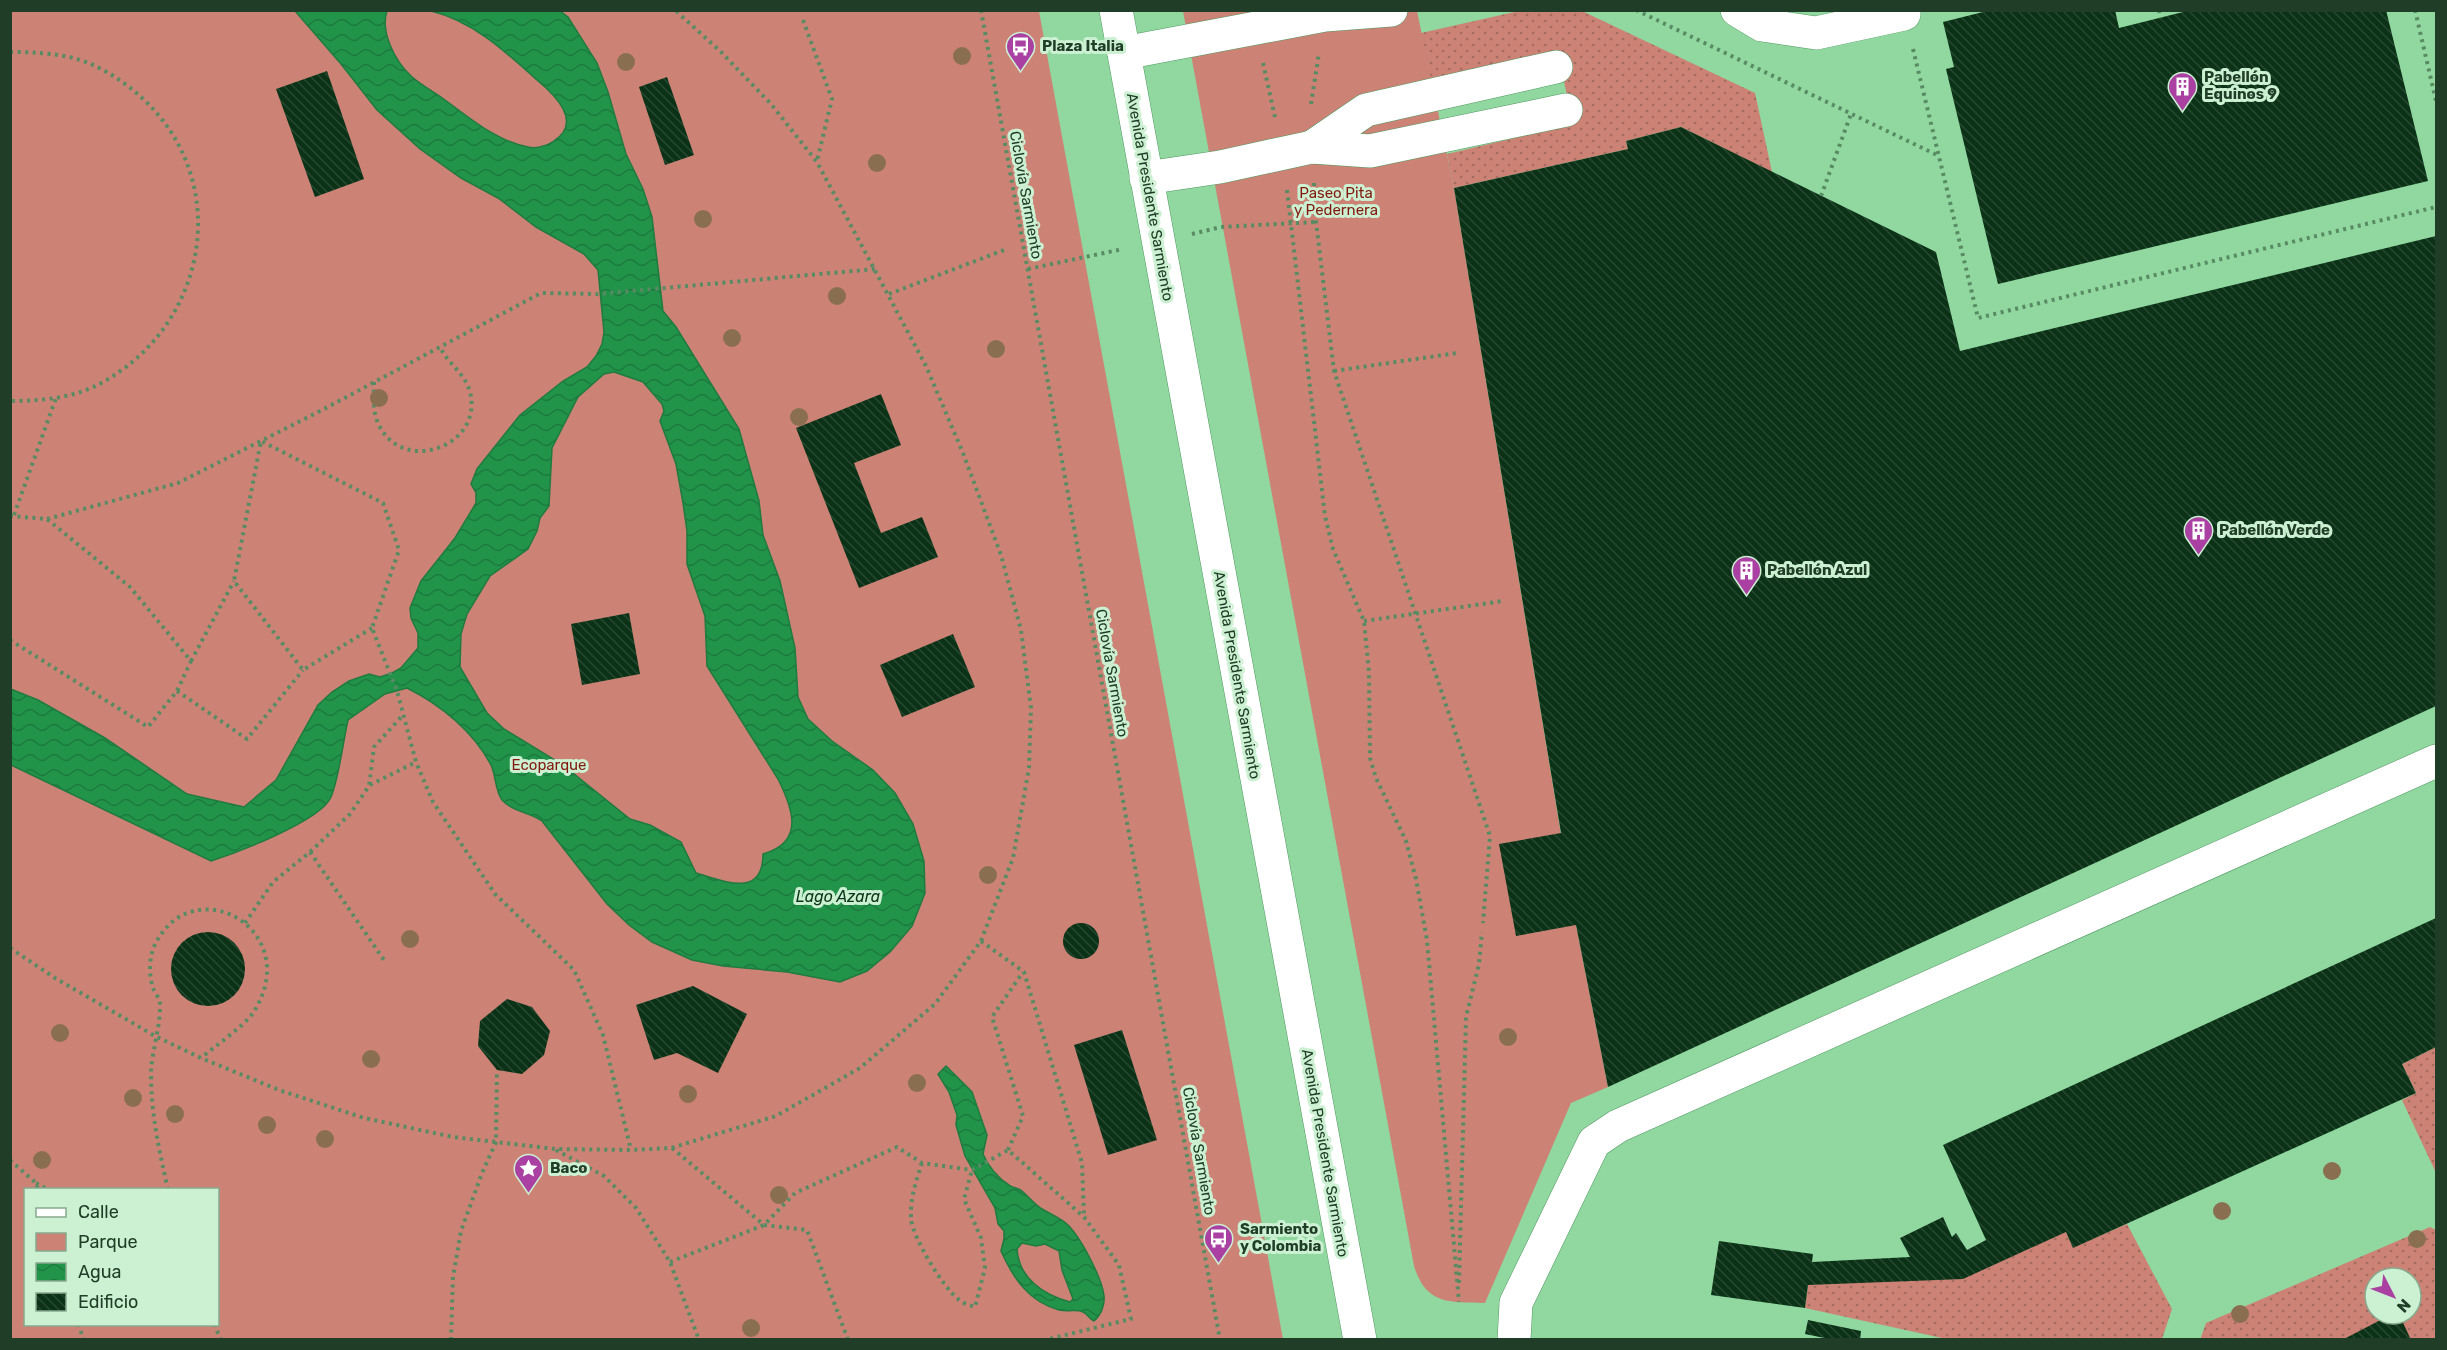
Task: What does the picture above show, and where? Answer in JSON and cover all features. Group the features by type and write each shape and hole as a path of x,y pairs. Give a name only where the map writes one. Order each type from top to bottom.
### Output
{"main road":[{"name":"Avenida Presidente Sarmiento","path":"1116,10 1360,1340"},
{"path":"1124,53 1325,15 1390,10"},
{"path":"1737,10 1762,25 1816,33 1903,12"},
{"path":"1297,150 1365,110 1556,67"},
{"path":"1146,178 1220,167 1297,150 1370,151 1566,110"},
{"path":"1514,1340 1516,1303 1588,1153 1594,1142 1618,1126 2436,761"}],"path":[{"path":"10,948 55,978 155,1036 201,1058 279,1090 364,1118 453,1137 555,1149 631,1150 672,1148 776,1116 860,1068 935,1004 981,941 1013,858 1029,768 1031,708 1021,630 1001,555 963,453 926,366 817,162 764,97 721,52 675,10"},
{"name":"Ciclovía Sarmiento","path":"981,10 1220,1340"},
{"path":"1636,10 1940,156"},
{"path":"2159,10 2161,18"},
{"path":"2415,10 2436,101"},
{"path":"1903,12 1978,318 2436,207"},
{"path":"1325,15 1308,121 1297,150 1325,516 1333,549 1364,621 1370,672 1370,758 1376,778 1406,841 1429,940 1459,1302 1466,1017 1479,964 1482,932"},
{"path":"803,20 832,99 817,162"},
{"path":"1255,28 1297,150 1316,222 1334,371 1490,836 1482,923"},
{"path":"10,52 40,52 71,58 102,69 129,86 153,108 172,134 187,163 196,194 198,226 196,258 187,289 172,318 153,344 129,366 102,383 72,395 40,401 10,401"},
{"path":"1821,196 1851,114"},
{"path":"889,294 1004,250"},
{"path":"56,398 12,516 47,519 178,483 541,293 598,294 875,269"},
{"path":"374,382 374,407 378,423 387,437 401,447 417,452 432,451 446,446 458,436 466,424 471,409 471,394 466,380 445,357 440,347"},
{"path":"1334,371 1457,353"},
{"path":"10,640 148,727 177,691 234,581 261,441"},
{"path":"177,691 247,740 303,670 372,628 399,550 383,503 261,441"},
{"path":"47,519 130,587 191,661"},
{"path":"234,581 303,670"},
{"path":"1364,621 1503,601"},
{"path":"372,628 397,690 416,762 433,802 495,894 574,970 603,1035 631,1150"},
{"path":"245,923 273,882 310,852 350,814 369,786 374,747 404,714"},
{"path":"369,786 416,762"},
{"path":"310,852 386,963"},
{"path":"168,1188 154,1130 152,1071 160,1003 153,988 150,972 151,955 163,933 182,916 198,911 215,910 231,914 257,935 268,966 266,983 252,1015 201,1058"},
{"path":"981,941 1024,972 1082,1163 1084,1217"},
{"path":"670,1262 764,1225 795,1193 897,1147 922,1163 975,1169 1008,1150 1023,1116 992,1017 1024,972"},
{"path":"451,1340 453,1277 461,1231 496,1142 497,1070"},
{"path":"672,1148 764,1225 807,1230 848,1340"},
{"path":"555,1149 603,1176 636,1208 670,1262 699,1340"},
{"path":"1008,1150 1084,1217 1119,1265 1131,1319 1045,1340"},
{"path":"10,1160 36,1183 45,1188"},
{"path":"922,1163 913,1192 911,1220 915,1235 947,1288 958,1300 975,1307 985,1268 981,1238 964,1199 975,1169"},
{"path":"36,1183 37,1188"}],"green space":[{"name":"Ecoparque","path":"10,11 1039,11 1283,1339 11,1339"},
{"name":"Paseo Pita y Pedernera","path":"1183,11 1417,11 1454,188 1576,925 1608,1087 1571,1103 1485,1303 1450,1301 1432,1295 1419,1279 1414,1266"},
{"path":"1519,11 1582,11 1755,93 1772,172 1681,127 1626,141 1628,149 1454,188 1447,154 1573,124 1558,53 1431,81 1421,33"},
{"path":"2436,1047 2436,1173 2402,1100 2416,1093 2402,1064"},
{"path":"2127,1224 2172,1309 2162,1339 1951,1340 1805,1308 1808,1285 2066,1232 2073,1247"},
{"path":"2430,1227 2436,1230 2436,1339 2200,1340 2206,1323"}],"water":[{"name":"Lago Azara","path":"295,11 387,11 385,19 390,46 411,76 494,134 516,144 534,148 551,143 562,134 566,126 566,117 558,101 544,86 488,39 461,22 431,11 560,11 568,17 597,63 626,154 643,189 652,217 663,311 676,327 739,429 759,501 763,535 780,581 795,648 798,697 808,719 832,741 873,770 895,793 913,824 924,861 925,893 912,926 890,952 867,971 840,982 787,972 723,966 692,960 652,942 629,925 607,904 542,821 511,807 502,800 491,765 465,730 432,702 407,688 385,694 348,720 334,789 324,806 312,816 277,835 211,861 11,765 11,689 38,700 105,738 187,794 244,807 276,780 318,705 332,692 349,681 369,674 380,677 392,673 401,668 418,648 418,633 411,618 410,608 421,581 455,538 476,503 476,493 471,484 477,469 520,415 563,381 587,367 602,344 604,332 598,270 584,254 536,227 498,198 461,178 420,149 377,110","holes":["614,372 643,382 662,404 664,411 660,421 676,464 687,531 687,564 705,616 707,666 778,779 791,813 790,833 776,849 763,854 761,868 756,877 749,882 718,880 696,873 681,842 650,825 630,819 563,765 504,729 487,713 460,667 461,634 467,614 490,576 528,549 537,531 540,518 549,506 552,448 578,397 604,374"]},
{"path":"946,1066 972,1092 987,1135 983,1154 994,1171 1009,1185 1021,1190 1039,1207 1066,1223 1080,1240 1091,1260 1104,1296 1102,1310 1094,1321 1083,1312 1059,1310 1039,1301 1023,1288 1011,1270 1001,1251 1004,1231 998,1224 995,1208 965,1156 956,1125 957,1115 949,1092 938,1074","holes":["1022,1243 1036,1246 1045,1244 1059,1251 1062,1270 1073,1299 1070,1302 1042,1290 1022,1269 1017,1249"]}],"building":[{"name":"Pabellón Equinos 9","path":"1991,10 2115,10 2119,28 2191,10 2386,10 2428,181 1998,284 1946,69 1954,67 1943,22"},
{"path":"327,71 364,179 315,197 276,89"},
{"path":"667,77 694,155 665,165 639,87"},
{"name":"Pabellón Azul","path":"1681,127 1936,252 1960,351 2436,236 2436,706 1608,1087 1576,925 1516,936 1499,844 1561,833 1454,188 1628,149 1626,141"},
{"path":"881,394 901,445 854,463 881,533 922,517 938,557 859,588 796,428"},
{"path":"629,613 640,674 582,685 571,624"},
{"path":"953,634 975,687 902,717 880,665"},
{"path":"2436,918 2436,1047 2402,1064 2416,1093 2073,1248 2066,1232 1963,1279 1808,1285 1805,1308 1711,1295 1719,1241 1813,1254 1812,1262 1910,1257 1900,1238 1943,1217 1952,1237 1956,1233 1967,1250 1986,1240 1943,1145"},
{"path":"1081,923 1093,929 1099,941 1093,953 1081,959 1069,953 1063,941 1069,929"},
{"path":"208,932 229,938 239,948 245,969 239,990 229,1000 208,1006 187,1000 177,990 171,969 177,948 187,938"},
{"path":"693,986 747,1014 718,1073 677,1053 654,1060 636,1005"},
{"path":"507,999 532,1007 550,1031 544,1055 522,1074 497,1070 478,1046 480,1021"},
{"path":"1122,1030 1157,1140 1108,1155 1074,1045"},
{"path":"1808,1320 1861,1331 1860,1340 1834,1340 1805,1334"},
{"path":"2369,1326 2405,1326 2411,1340 2342,1340"}],"place":[{"name":"Plaza Italia","path":"1021,72"},
{"name":"Pabellón Equinos 9","path":"2183,112"},
{"name":"Pabellón Verde","path":"2198,556"},
{"name":"Pabellón Azul","path":"1746,596"},
{"name":"Baco","path":"529,1194"},
{"name":"Sarmiento y Colombia","path":"1219,1264"}]}
